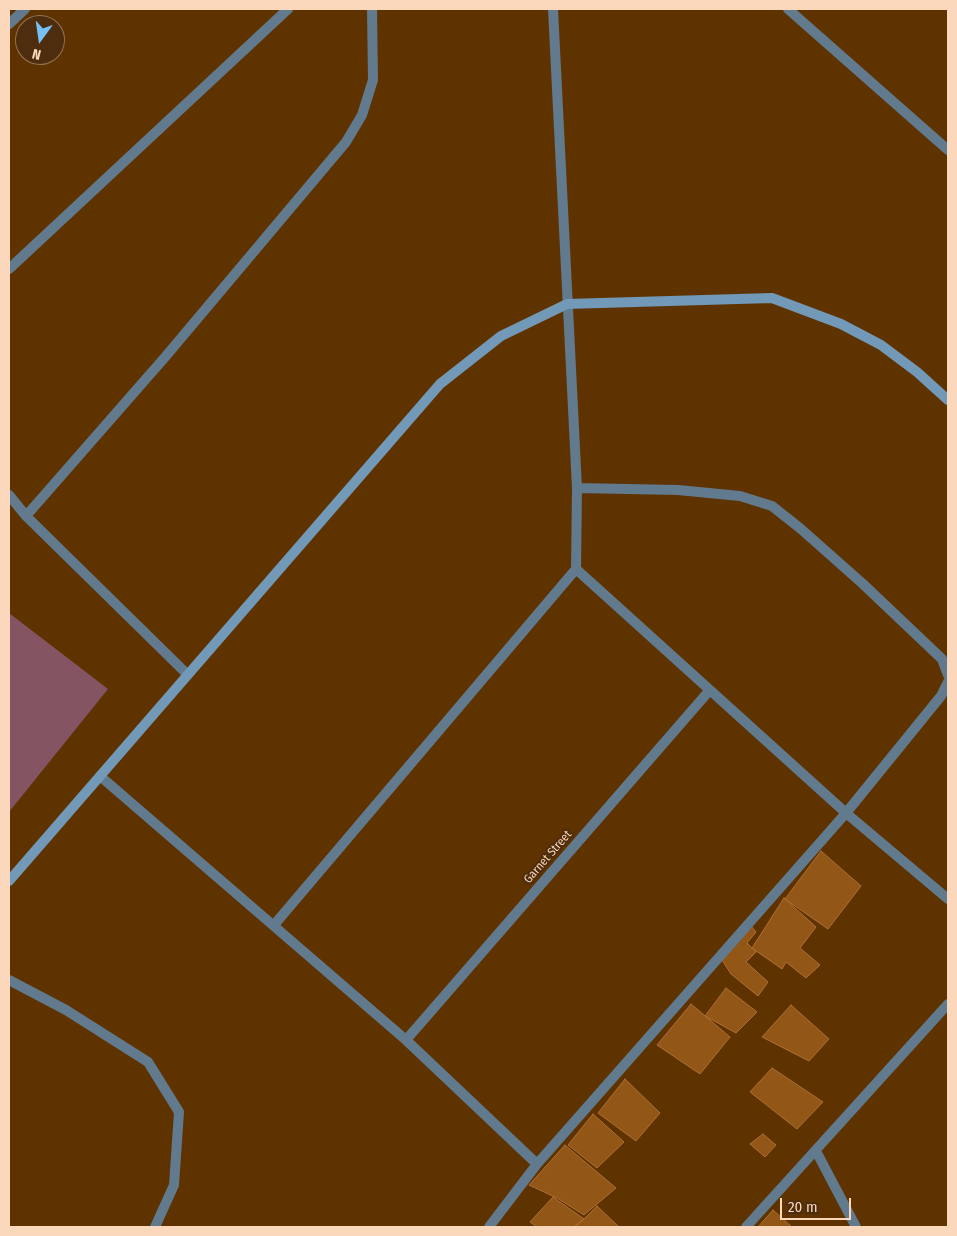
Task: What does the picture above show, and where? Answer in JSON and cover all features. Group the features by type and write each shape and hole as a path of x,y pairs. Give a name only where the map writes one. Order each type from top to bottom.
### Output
{"street":[{"path":"9,24 25,9"},
{"path":"9,268 288,9"},
{"path":"26,516 166,356 346,142 362,115 373,80 372,9"},
{"path":"274,925 576,569 577,488 553,9"},
{"path":"788,9 948,150"},
{"path":"9,880 440,384 501,336 567,304 772,298 841,324 881,344 917,372 948,400"},
{"path":"577,488 678,490 740,496 772,506 822,547 935,653 942,660 948,675"},
{"path":"9,495 26,516 187,674"},
{"path":"576,569 846,813 948,899"},
{"path":"489,1227 537,1164 846,813 941,696 948,682"},
{"name":"Garnet Street","path":"406,1040 709,690"},
{"path":"100,776 406,1040 537,1164"},
{"path":"9,980 66,1010 148,1062 179,1112 174,1185 155,1227"},
{"path":"746,1227 948,1004"},
{"path":"816,1151 856,1227"}],"shaded area":[{"path":"9,613 108,689 9,812"}],"building":[{"path":"821,851 861,886 828,929 785,899"},
{"path":"784,898 816,927 800,948 820,965 806,978 786,962 782,969 752,948"},
{"path":"751,926 756,932 747,943 756,952 746,962 768,982 758,996 731,974 722,960"},
{"path":"726,988 757,1012 736,1033 705,1016"},
{"path":"691,1004 730,1037 700,1074 657,1045"},
{"path":"791,1005 829,1039 809,1061 762,1037"},
{"path":"772,1068 823,1102 797,1129 750,1092"},
{"path":"625,1079 660,1113 636,1141 598,1113"},
{"path":"593,1114 624,1142 597,1168 568,1145"},
{"path":"763,1134 776,1145 765,1157 750,1144"},
{"path":"565,1145 616,1188 584,1215 557,1198 529,1185"},
{"path":"553,1197 584,1219 573,1227 537,1227 530,1222"},
{"path":"597,1206 619,1227 575,1227 584,1219"},
{"path":"773,1210 792,1227 758,1227"}]}
